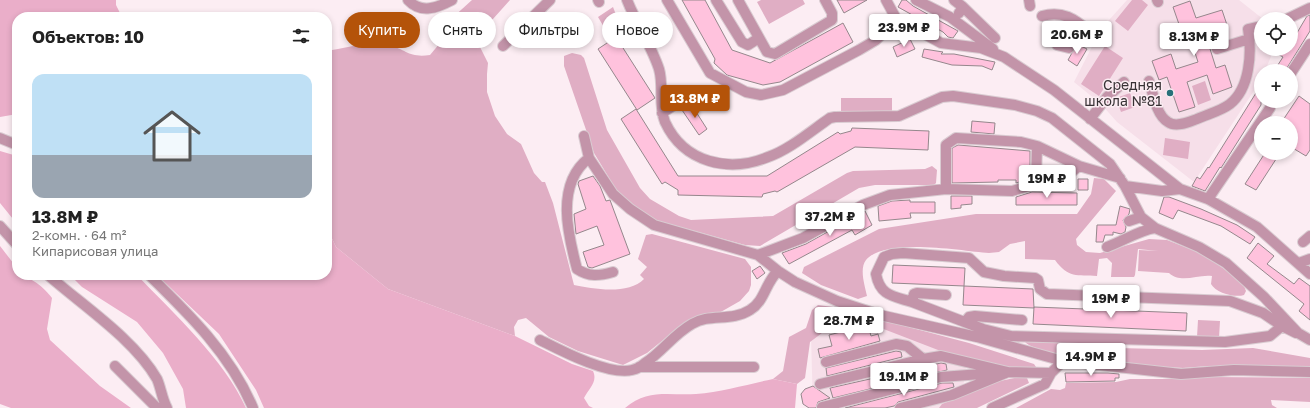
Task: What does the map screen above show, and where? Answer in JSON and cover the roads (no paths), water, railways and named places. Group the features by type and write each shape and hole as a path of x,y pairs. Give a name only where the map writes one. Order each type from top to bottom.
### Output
{"street":[{"path":"408,0 421,8 428,9 452,0"},
{"path":"503,46 550,0"},
{"path":"627,0 659,70 662,113 666,124 679,144 702,159 730,166 769,157 835,117 899,116 942,97 980,99 1037,111 1052,118 1110,164 1123,182 1141,217 1155,228 1199,247 1226,264 1249,282 1307,338"},
{"path":"667,0 710,73 746,92 761,95 783,90 859,50 876,40 896,21"},
{"path":"716,0 742,42 748,46 759,38"},
{"path":"738,0 767,52 775,54 832,20 833,16 825,0"},
{"path":"886,0 896,21 935,38 941,43 982,48 1004,57"},
{"path":"916,0 954,20 1004,57 1054,90 1180,189 1208,199 1257,227 1300,263 1310,274"},
{"path":"954,0 995,38"},
{"path":"954,20 963,8"},
{"path":"1298,14 1310,8"},
{"path":"1042,16 1052,13 1066,15 1075,19 1090,32"},
{"path":"1149,81 1159,110 1167,122 1180,124 1220,110 1231,103 1244,86 1249,39 1248,29 1254,28"},
{"path":"1217,49 1249,39"},
{"path":"1297,64 1310,44"},
{"path":"1057,45 1069,48"},
{"path":"1090,119 1104,100 1124,82"},
{"path":"662,113 688,96"},
{"path":"1208,199 1270,108"},
{"path":"584,136 589,158 614,194 630,209 654,225 758,255 778,271 796,282 837,301 880,315 980,333 1011,336 1226,342 1270,336 1282,326"},
{"path":"0,138 12,143"},
{"path":"946,189 946,145 952,140 960,138 1021,142 1036,146 1079,166 1123,182 1162,191 1180,189"},
{"path":"1036,146 1036,183"},
{"path":"589,158 578,169 569,193 566,217 570,241 578,269 585,274 593,276 613,272"},
{"path":"758,255 803,238 847,213 874,200 890,195 946,189 999,192 1012,191 1069,174 1079,166"},
{"path":"1129,221 1141,217"},
{"path":"0,226 12,239"},
{"path":"1107,246 1128,239 1141,231 1155,228"},
{"path":"1307,338 1282,326 1262,313 1230,301 1047,294 1040,289 1036,278 1004,276 984,272 969,258 903,253 884,257 876,274 880,288 888,294 965,322 980,333 1063,361 1181,374 1234,370 1310,372"},
{"path":"1300,263 1310,259"},
{"path":"540,340 572,357 605,367 632,370 645,363 692,324 705,319 734,317 750,310 758,303 770,278 778,271"},
{"path":"54,280 115,331 145,362 157,380 167,408"},
{"path":"154,280 175,300 221,352 245,388 253,408"},
{"path":"912,302 914,294 917,293 946,295"},
{"path":"965,322 969,317 976,316 1022,320"},
{"path":"826,362 896,344 907,346 923,359"},
{"path":"820,384 941,356 1008,372"},
{"path":"992,408 1045,384 1051,373 1063,361"},
{"path":"115,366 157,408"},
{"path":"639,367 754,367"},
{"path":"822,407 941,376 1008,372 1051,373"},
{"path":"900,408 952,395 1008,372"}],"place":[{"name":"Средняя школа №81","path":"1170,93"}]}
